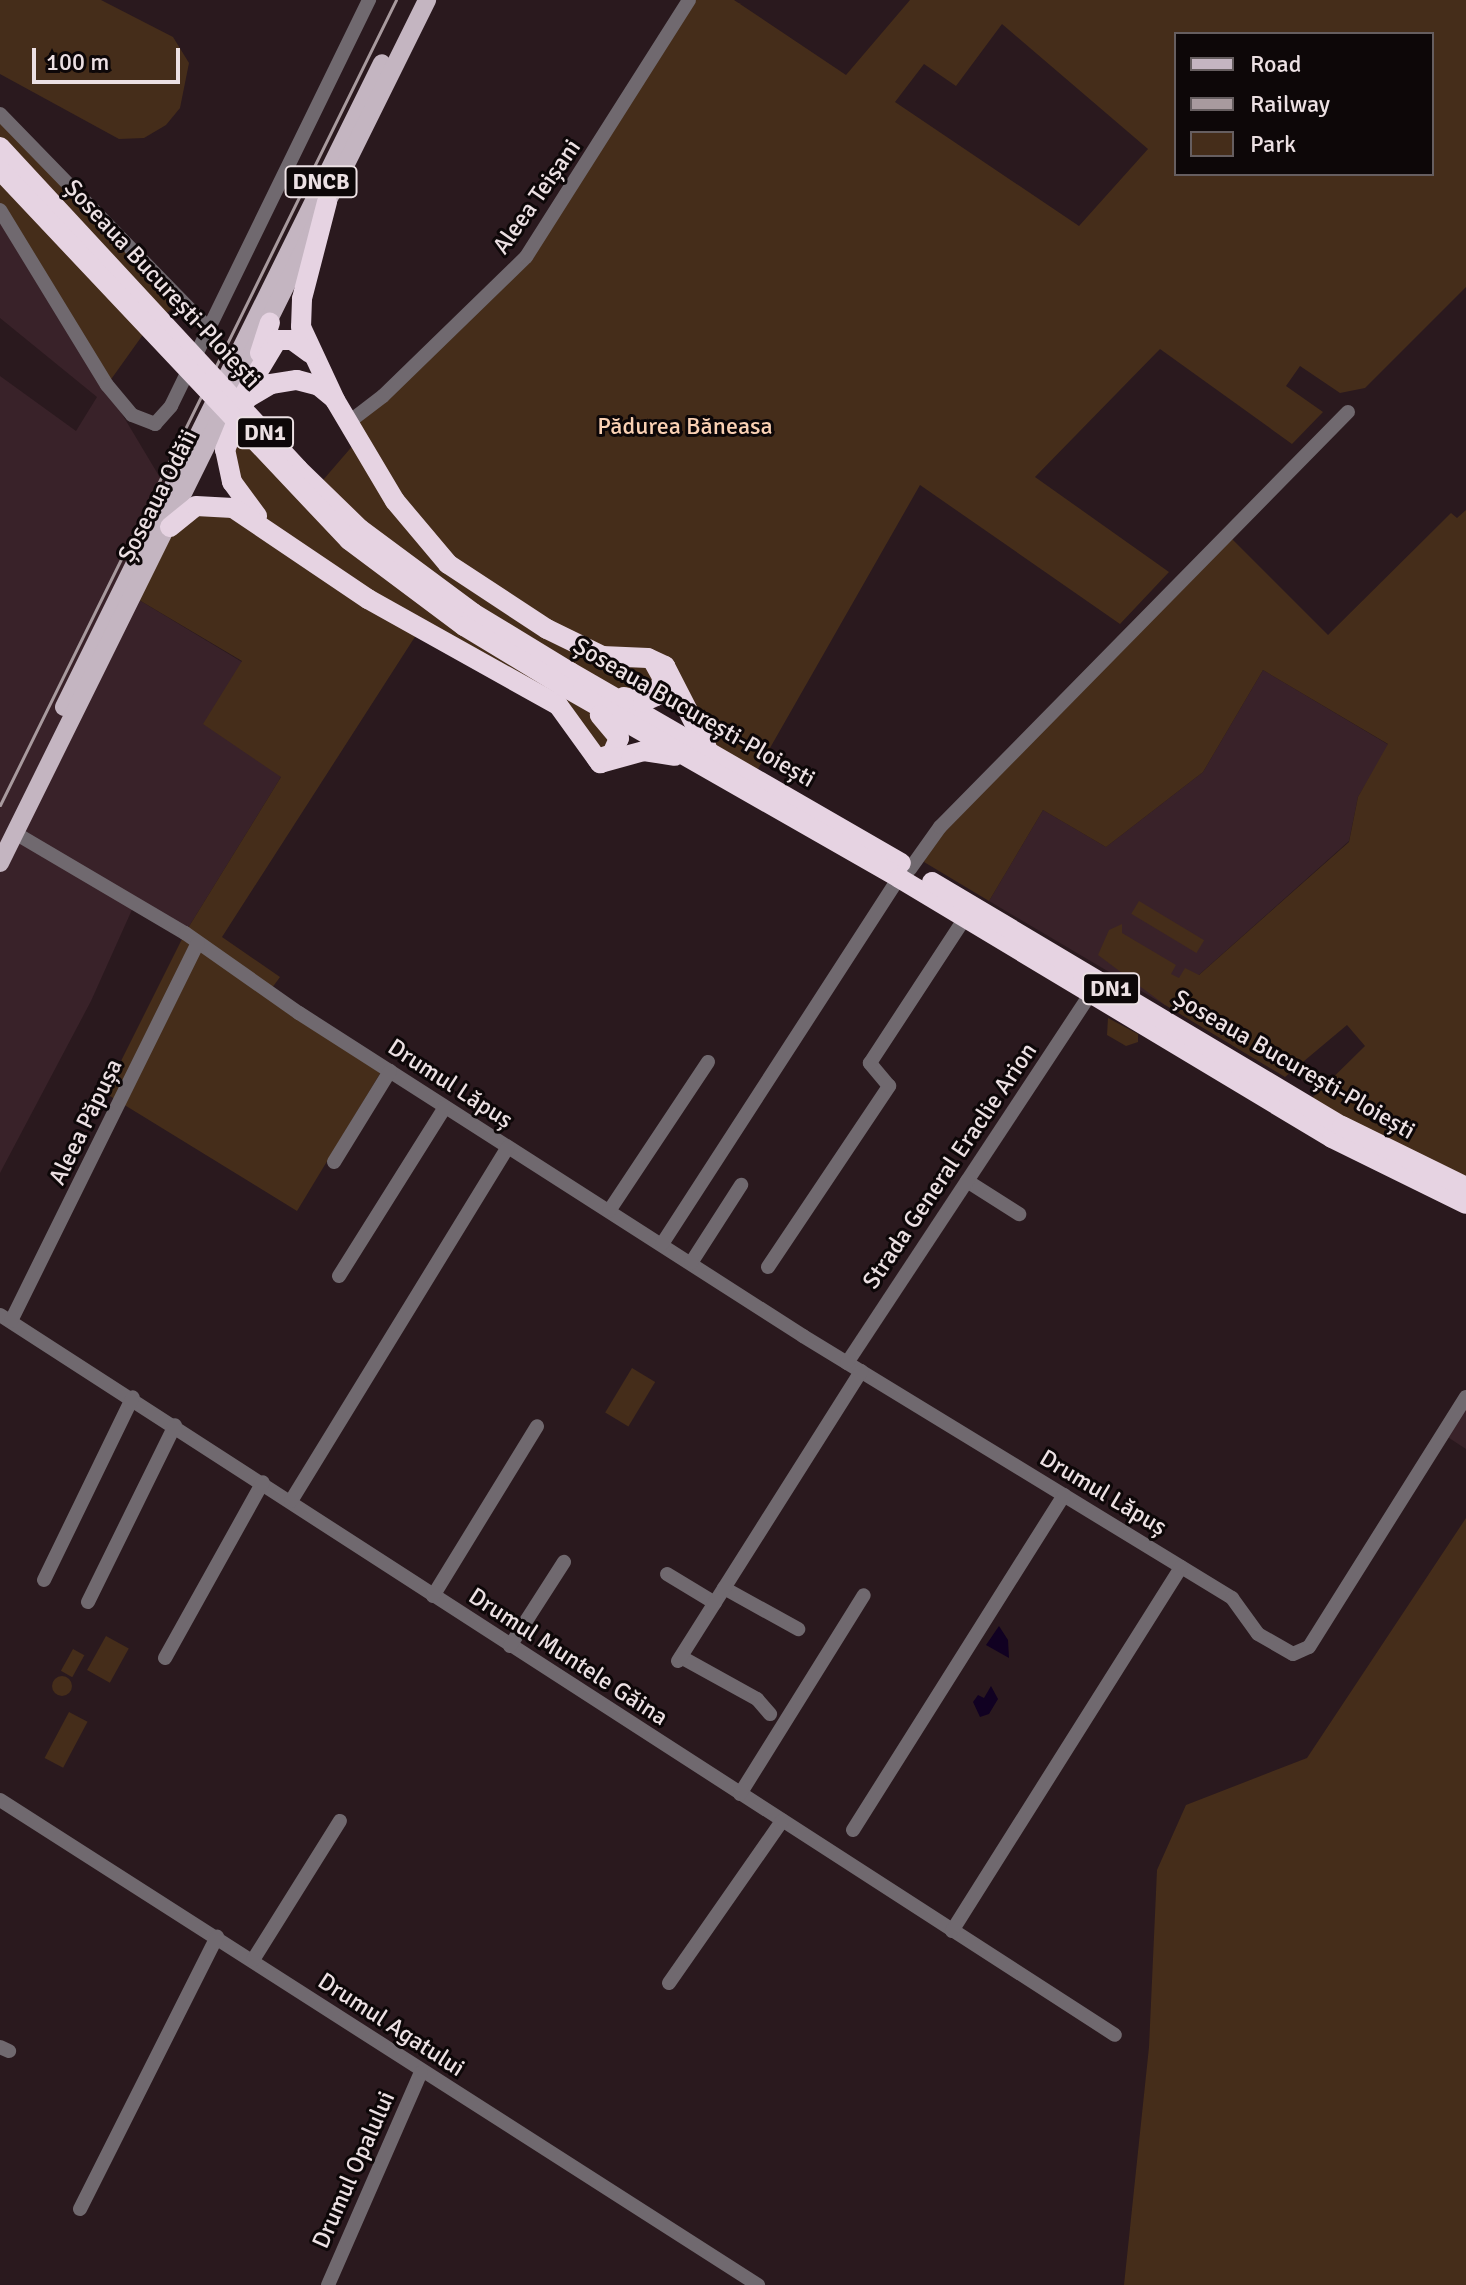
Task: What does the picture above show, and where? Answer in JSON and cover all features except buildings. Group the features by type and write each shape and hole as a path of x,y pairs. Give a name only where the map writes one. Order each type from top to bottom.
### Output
{"highway":[{"name":"Șoseaua București-Ploiești","path":"0,147 349,518 473,613 566,679"},
{"name":"Șoseaua București-Ploiești","path":"0,170 285,478 349,540 464,626 704,756 1342,1126 1466,1187"},
{"path":"170,527 204,504 223,505 251,518 349,588 558,705 594,758 608,764 650,751 704,756 669,671 648,658 611,657 580,648 461,575 395,501 307,351 300,308 327,202"},
{"path":"260,322 252,386 227,435 226,461 237,491 269,529"},
{"path":"251,518 225,482 219,446 277,340 292,340 307,351"},
{"path":"307,351 285,345 271,358 276,371 319,386 335,400"},
{"path":"252,386 297,380"},
{"path":"587,691 632,700 653,699 663,679 648,658"},
{"path":"587,691 619,738 612,754 594,758"},
{"name":"Șoseaua București-Ploiești","path":"904,873 965,918 1332,1138 1466,1204"}],"main road":[{"name":"DNCB","path":"397,47 414,0"},
{"name":"DNCB","path":"260,322 397,47 427,0"},
{"name":"Șoseaua Odăii","path":"0,863 7,834 260,322 327,202 397,47"},
{"name":"Șoseaua Odăii","path":"7,834 170,527 260,322"}],"street":[{"path":"0,210 107,385 138,420 155,424 166,415 369,0"},
{"name":"Aleea Teișani","path":"349,422 383,396 526,257 689,0"},
{"path":"0,114 207,327"},
{"path":"662,1244 904,873 940,827 1348,412"},
{"name":"Drumul Lăpuș","path":"7,834 198,943 445,1107 847,1363 1232,1598 1258,1634 1293,1654 1309,1647 1466,1397"},
{"path":"768,1267 889,1086 870,1061 965,918"},
{"name":"Aleea Păpușa","path":"6,1318 198,943"},
{"name":"Strada General Eraclie Arion","path":"847,1363 1090,994"},
{"path":"609,1211 708,1062"},
{"path":"334,1162 390,1071"},
{"path":"339,1276 445,1107"},
{"path":"291,1501 508,1147"},
{"path":"967,1181 1019,1214"},
{"path":"691,1263 741,1185"},
{"name":"Drumul Muntele Găina","path":"6,1318 133,1397 433,1596 1115,2035"},
{"path":"770,1714 757,1699 679,1659 861,1371"},
{"path":"44,1580 133,1397"},
{"path":"88,1602 175,1425"},
{"path":"433,1596 537,1426"},
{"path":"165,1658 263,1482"},
{"path":"853,1830 1064,1495"},
{"path":"510,1646 564,1562"},
{"path":"952,1931 1181,1567"},
{"path":"667,1574 715,1603"},
{"path":"724,1588 798,1629"},
{"path":"740,1794 864,1595"},
{"name":"Drumul Agatului","path":"0,1800 758,2285"},
{"path":"253,1960 340,1821"},
{"path":"669,1983 782,1821"},
{"path":"80,2209 217,1937"},
{"name":"Drumul Opalului","path":"328,2285 421,2072"}],"shaded area":[{"path":"0,210 180,511 134,597 242,662 281,777 185,933 135,903 91,1001 0,1173 0,376 76,431 97,397 0,318"},
{"path":"1263,670 1389,745 1358,797 1349,841 1165,1005 989,901 1043,810 1106,847 1203,772"},
{"path":"1466,1398 1466,1449 1443,1434"},
{"path":"999,1626 1008,1640 1009,1658 986,1645"},
{"path":"991,1686 998,1699 989,1714 980,1717 973,1702 978,1695 984,1698"}],"green space":[{"path":"0,0 101,0 173,37 189,63 180,108 166,125 144,138 119,139 0,74"},
{"name":"Pădurea Băneasa","path":"689,0 734,0 846,75 910,0 1466,0 1466,287 1365,388 1340,393 1300,366 1286,386 1323,412 1292,444 1160,349 1035,477 1169,572 1120,624 920,485 754,776 710,752 659,668 648,701 570,672 317,487 355,443 345,425 526,257","holes":["1002,24 1148,149 1079,226 895,102 924,64 956,86"]},
{"path":"0,114 181,301 160,319 0,144"},
{"path":"0,170 147,329 107,385 0,210"},
{"path":"234,423 612,726 608,757 574,724 420,629 222,937 280,977 269,992 384,1067 297,1211 105,1093 185,933 281,777 203,724 242,661 134,597 183,515 233,508"},
{"path":"1466,510 1466,1187 1306,1104 1365,1046 1347,1025 1285,1077 1165,1005 1098,955 1109,930 1122,924 1122,933 1176,965 1171,974 1179,978 1185,968 1199,975 1349,842 1358,797 1388,744 1263,670 1203,772 1106,847 1043,810 989,901 924,862 930,847 1231,538 1328,635 1451,513 1457,518"},
{"path":"1139,901 1204,940 1196,953 1131,914"},
{"path":"1108,1018 1138,1034 1138,1042 1126,1046 1107,1035"},
{"path":"632,1368 655,1382 628,1426 605,1413"},
{"path":"1466,1518 1466,2285 1124,2285 1149,2047 1157,1870 1186,1805 1307,1758"},
{"path":"106,1636 129,1649 110,1683 87,1670"},
{"path":"73,1649 84,1655 72,1677 61,1671"},
{"path":"62,1676 69,1679 72,1686 69,1693 62,1696 55,1693 52,1686 55,1679"},
{"path":"69,1712 88,1722 63,1768 45,1758"}],"railway":[{"path":"0,805 396,0"}]}
